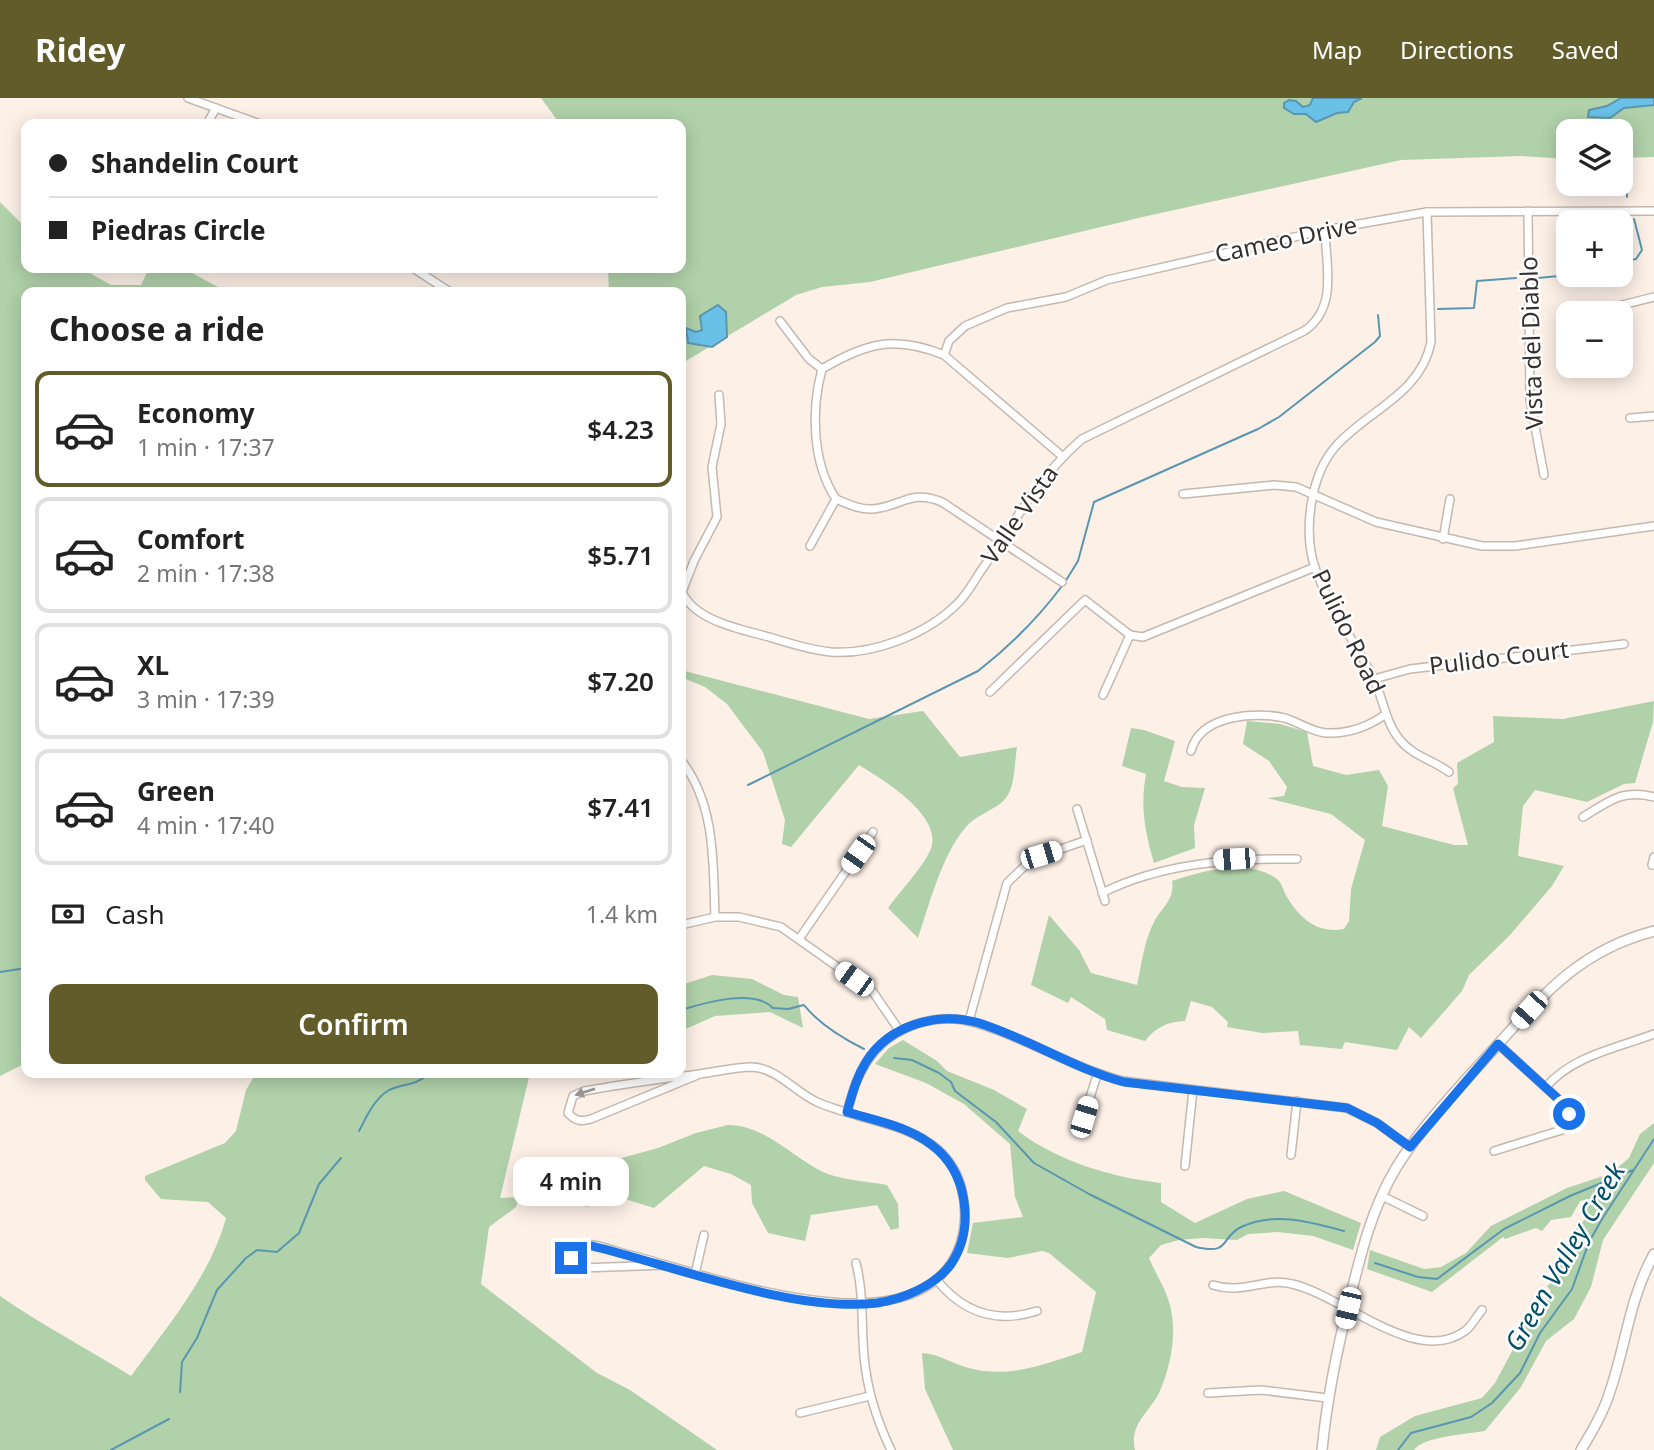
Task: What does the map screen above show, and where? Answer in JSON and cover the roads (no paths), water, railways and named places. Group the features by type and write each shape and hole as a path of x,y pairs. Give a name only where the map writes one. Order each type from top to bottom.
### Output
{"street":[{"path":"188,98 246,119"},
{"path":"210,119 216,108"},
{"name":"Vista del Diablo","path":"1528,211 1530,400 1544,475"},
{"name":"Cameo Drive","path":"944,355 949,341 965,326 1007,308 1066,297 1107,280 1325,230 1427,212 1654,211"},
{"name":"Pulido Road","path":"1427,212 1431,342 1427,359 1407,388 1336,446 1326,460 1313,494 1311,539 1315,567 1374,679 1395,733 1412,752 1436,762 1449,772"},
{"name":"Valle Vista","path":"686,602 732,626 830,652 855,651 892,642 928,626 959,603 1062,456 1082,439 1310,327 1320,318 1325,306 1325,230"},
{"path":"421,273 442,287"},
{"path":"1633,302 1654,297"},
{"path":"780,321 809,359 822,369"},
{"path":"1062,456 944,355 920,346 884,343 848,354 822,369 817,387 817,449 825,482 836,499 858,508 872,509 912,496 931,498 1002,540 1062,582"},
{"path":"686,582 717,517 712,467 721,424 719,395"},
{"path":"1630,418 1654,416"},
{"path":"1183,494 1274,485 1296,487 1376,522 1482,546 1515,546 1654,526"},
{"path":"810,546 836,499"},
{"path":"1443,539 1450,499"},
{"path":"990,692 1084,600 1130,635 1143,637 1315,567"},
{"path":"1104,695 1130,635"},
{"name":"Pulido Court","path":"1374,679 1410,669 1625,644"},
{"path":"1191,751 1194,741 1206,729 1236,717 1277,717 1322,733 1340,732 1372,724 1386,714"},
{"path":"686,767 693,776 705,805 712,844 715,917"},
{"path":"1583,817 1615,797 1629,793 1654,797"},
{"path":"1077,808 1105,901"},
{"path":"799,939 873,832"},
{"path":"970,1021 1007,883 1032,859 1087,840"},
{"path":"1102,893 1172,870 1216,861 1297,859"},
{"path":"686,924 715,917 739,917 781,927 873,992 899,1030"},
{"path":"1322,1450 1327,1398 1363,1245 1382,1196 1410,1147 1498,1044 1571,969 1610,946 1654,931"},
{"path":"847,1112 854,1088 868,1059 899,1030 952,1018 970,1021 1097,1075 1151,1086 1335,1105 1362,1114 1410,1147"},
{"path":"1546,1087 1563,1069 1576,1062 1654,1034"},
{"path":"1494,1152 1569,1126 1570,1117 1567,1107 1498,1044"},
{"path":"667,1265 581,1268 571,1258 573,1248 581,1245 667,1265 784,1296 863,1304 903,1296 936,1279 951,1264 960,1244 965,1219 959,1180 941,1154 922,1137 815,1101 774,1074 758,1068 686,1076"},
{"path":"673,1078 584,1091 573,1096 568,1113 573,1119 591,1119 700,1074"},
{"path":"1084,1117 1097,1075"},
{"path":"1185,1166 1193,1090"},
{"path":"1291,1155 1297,1101"},
{"path":"1382,1196 1423,1216"},
{"path":"695,1274 704,1235"},
{"path":"1581,1450 1601,1416 1609,1395 1634,1296 1654,1254"},
{"path":"856,1263 863,1304 864,1355 870,1396 891,1450"},
{"path":"936,1279 953,1298 983,1314 1002,1317 1037,1311"},
{"path":"1213,1285 1229,1290 1270,1283 1291,1284 1408,1338 1426,1343 1443,1341 1465,1331 1482,1310"},
{"path":"1208,1393 1261,1390 1327,1398"},
{"path":"800,1413 870,1396"}],"water":[{"path":"1313,98 1362,98 1354,102 1348,112 1337,113 1316,122 1306,114 1294,114 1284,108 1284,103 1289,100 1296,101 1303,107 1310,105"},
{"path":"1621,98 1654,98 1654,105 1624,108 1610,118 1588,117 1589,110 1607,106"},
{"path":"718,305 726,312 727,337 712,347 688,343 686,328 696,332 702,330 700,316"}],"waterway":[{"path":"1633,260 1642,250 1634,219"},
{"path":"1538,278 1556,276"},
{"path":"1438,309 1474,308 1477,281 1516,278"},
{"path":"1065,582 1078,561 1094,502 1258,429 1279,417 1375,342 1380,336 1378,315"},
{"path":"748,785 978,671 1023,631 1062,586"},
{"path":"0,972 21,969"},
{"path":"686,1009 715,1001 742,998 765,1002 773,1008 788,1009 804,1005 831,1030 864,1049"},
{"path":"894,1058 912,1060 939,1073 951,1082 955,1091 996,1122 1034,1163 1089,1194 1196,1247 1215,1249 1241,1227 1267,1220 1293,1220 1344,1231"},
{"path":"359,1131 379,1098 389,1090 423,1078"},
{"name":"Green Valley Creek","path":"1398,1450 1411,1433 1471,1417 1492,1403 1520,1373 1540,1333 1572,1289 1589,1242 1602,1219 1654,1139"},
{"path":"180,1392 182,1362 197,1338 217,1290 246,1258 257,1250 277,1252 299,1233 319,1184 341,1158"},
{"path":"1375,1263 1418,1277 1437,1279 1504,1229 1570,1196 1633,1170"},
{"path":"111,1450 169,1419"}]}
